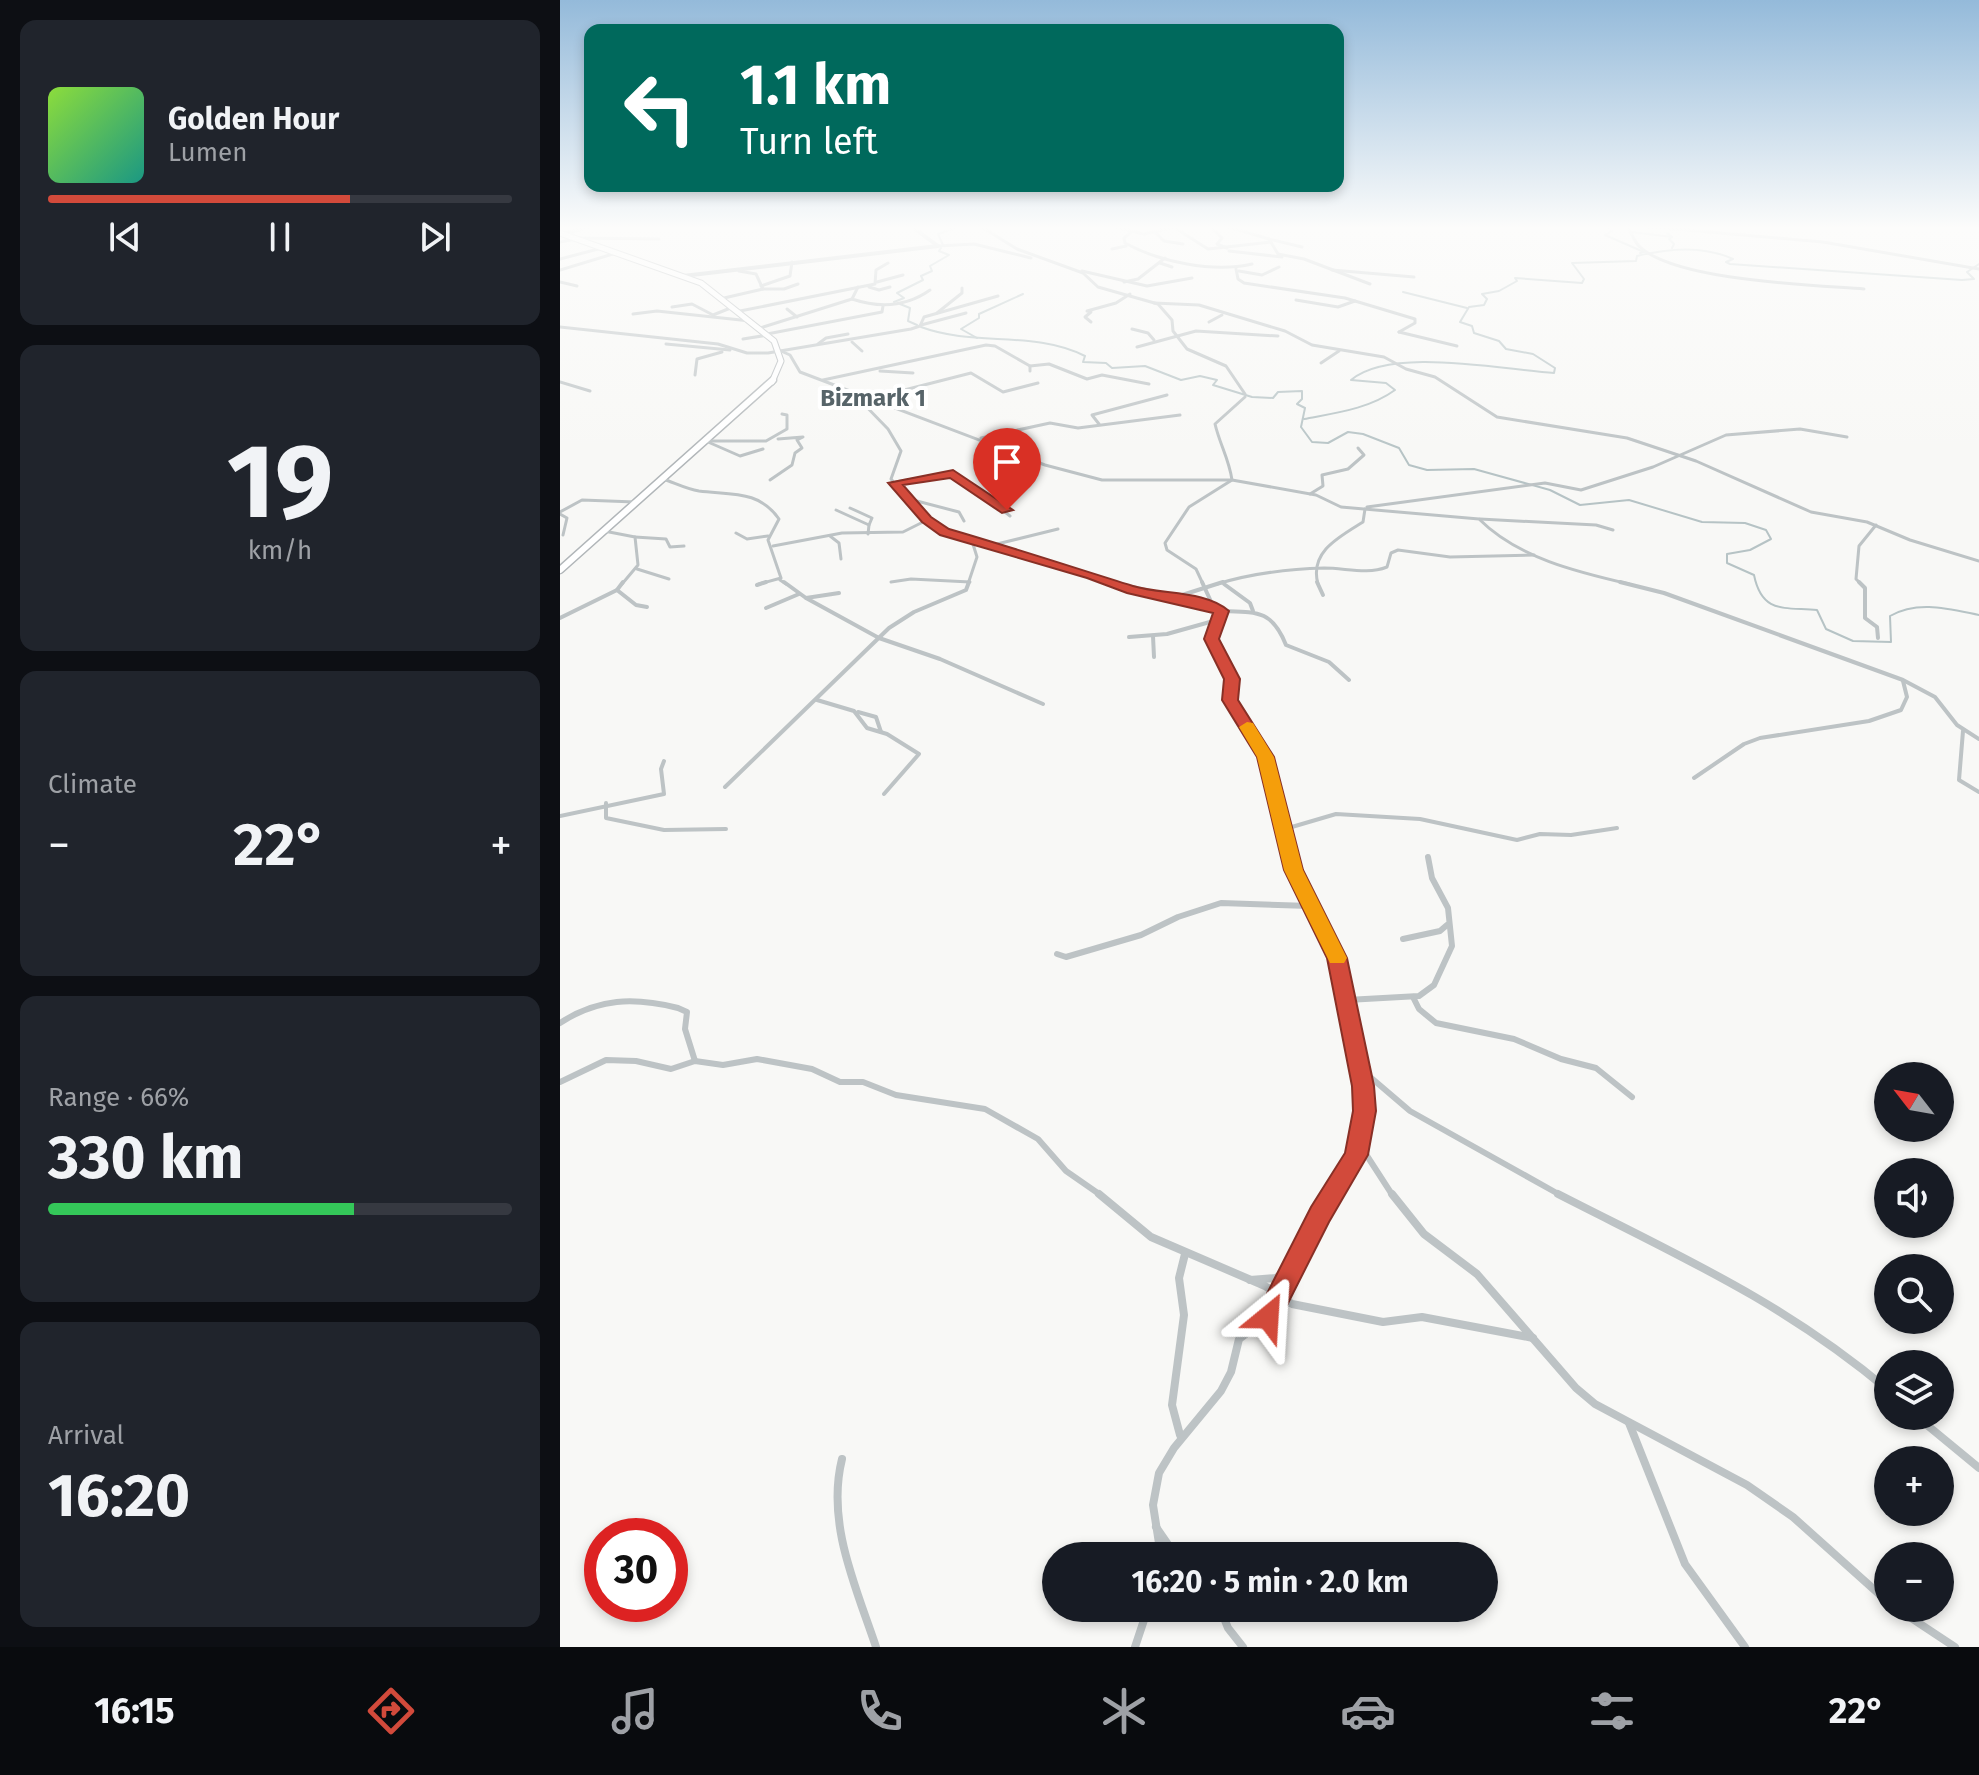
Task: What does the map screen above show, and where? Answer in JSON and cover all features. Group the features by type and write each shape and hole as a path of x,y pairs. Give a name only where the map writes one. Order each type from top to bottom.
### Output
{"highway":[{"path":"560,570 771,383 781,368 781,350 768,334 730,303"}],"street":[{"path":"672,307 692,304 713,315 771,303"},
{"path":"760,328 842,303"},
{"path":"863,303 883,306 903,303"},
{"path":"933,315 953,303"},
{"path":"920,326 921,319 975,303"},
{"path":"1091,322 1085,317 1091,312 1087,311 1116,303"},
{"path":"1154,303 1192,304 1290,333 1309,344 1385,357 1433,376 1497,417 1607,433 1676,456 1811,512 1876,525 1904,538 1979,561"},
{"path":"1154,303 1168,315 1189,351 1226,366 1245,396 1215,424 1221,450 1229,458 1232,480"},
{"path":"1313,303 1338,307 1350,303"},
{"path":"1362,303 1415,319 1415,323 1399,332 1457,346"},
{"path":"743,339 882,312 883,306"},
{"path":"787,309 798,317"},
{"path":"633,314 657,311 751,321"},
{"path":"666,344 730,350 781,350 851,341 966,313"},
{"path":"1209,322 1223,314"},
{"path":"1262,334 1271,328 1273,321"},
{"path":"807,326 815,334"},
{"path":"560,327 718,344 730,350"},
{"path":"1132,329 1148,333 1155,341"},
{"path":"1137,347 1196,331 1278,336"},
{"path":"810,347 826,338 848,334"},
{"path":"851,341 862,351"},
{"path":"822,381 986,345 995,346 1030,369 1050,364 1084,378 1102,375 1149,384"},
{"path":"695,375 700,357 730,350"},
{"path":"781,350 790,355 800,372 855,395 980,438 1045,465 1102,480 1232,480 1310,494 1337,506 1479,519 1596,525 1613,530"},
{"path":"1321,363 1340,350"},
{"path":"875,369 894,374 902,371 913,373"},
{"path":"871,399 973,373 1003,392 1038,383"},
{"path":"560,382 590,391"},
{"path":"855,395 888,429 901,451 891,474 895,483 927,520 940,530 1132,590 1213,606 1221,611 1253,611 1278,625 1286,645 1329,662 1349,680"},
{"path":"1100,425 1093,414 1167,395"},
{"path":"773,438 787,429 787,415 782,414"},
{"path":"980,438 1050,423 1074,428 1180,415"},
{"path":"1359,508 1471,490 1539,484 1581,490 1649,469 1726,435 1800,429 1847,437"},
{"path":"707,441 803,437 797,440 802,448 795,453 792,465 770,480"},
{"path":"707,441 720,451 744,458 763,449"},
{"path":"1310,494 1323,486 1322,475 1348,469 1364,455 1358,448"},
{"path":"895,483 944,473 957,475 1010,516"},
{"path":"663,479 686,489 762,499 779,519 768,536 747,539 736,533"},
{"path":"1213,606 1196,569 1167,550 1165,542 1181,512 1232,480"},
{"path":"912,499 959,512 964,521"},
{"path":"563,535 567,518 560,513 582,500 635,502"},
{"path":"850,508 872,518 868,534"},
{"path":"1323,595 1314,584 1313,568 1322,550 1365,520 1365,509"},
{"path":"836,510 869,525"},
{"path":"1479,519 1488,530 1564,569 1678,597 1903,680 1941,702 1963,730 1979,739"},
{"path":"773,546 830,535 903,532 927,520"},
{"path":"1876,525 1859,546 1856,579 1865,588 1865,618 1877,627 1878,638"},
{"path":"991,545 1058,529"},
{"path":"604,531 666,539 670,547 684,546"},
{"path":"830,535 839,543 841,559"},
{"path":"768,536 780,580 799,594 879,638 940,659 1043,704"},
{"path":"560,618 617,590 639,562 635,537"},
{"path":"725,787 905,616 964,592 970,582 977,553 972,540"},
{"path":"1174,597 1261,571 1313,568 1380,572 1387,567 1391,553 1398,550 1450,557 1534,555"},
{"path":"636,569 669,579"},
{"path":"891,582 911,579 970,582"},
{"path":"757,585 780,580"},
{"path":"1223,583 1250,603 1253,611"},
{"path":"617,590 636,605 647,607"},
{"path":"806,598 839,593"},
{"path":"766,608 799,594"},
{"path":"1158,1542 1154,1487 1180,1435 1221,1392 1239,1354 1239,1339 1268,1317 1281,1295 1292,1269 1356,1155 1364,1111 1360,1068 1337,958 1293,870 1265,757 1230,700 1232,679 1213,646 1212,630 1220,619 1221,611"},
{"path":"1129,637 1153,636 1220,619"},
{"path":"1153,636 1154,657"},
{"path":"1694,778 1744,744 1760,738 1869,721 1901,710 1907,697 1903,680"},
{"path":"816,700 876,717 881,732"},
{"path":"855,711 864,717 867,728 881,732 919,754 884,794"},
{"path":"1963,730 1959,780 1979,792"},
{"path":"560,816 606,803 664,794 661,769 664,761"},
{"path":"606,803 606,818 637,825 664,830 726,829"},
{"path":"1285,829 1336,814 1420,819 1517,840 1544,833 1571,835 1617,828"},
{"path":"1347,1000 1413,997 1428,992 1439,977 1452,946 1447,925 1448,908 1432,878 1428,857"},
{"path":"1057,954 1066,957 1141,935 1178,917 1221,903 1310,906"},
{"path":"1403,939 1434,933 1447,925"},
{"path":"1413,997 1419,1009 1436,1023 1514,1039 1561,1059 1596,1068 1632,1097"},
{"path":"560,1023 589,1004 609,999 676,1008 687,1012 685,1029 695,1061"},
{"path":"560,1082 606,1060 636,1061 671,1069 695,1061 723,1065 757,1059 812,1069 840,1082 863,1082 896,1095 985,1109 1038,1139 1066,1171 1110,1201 1135,1226 1185,1254 1281,1295 1292,1304 1330,1314 1354,1314 1395,1323 1422,1317 1533,1338"},
{"path":"1360,1068 1402,1106 1497,1163 1582,1207 1661,1242 1788,1315 1843,1351 1874,1378"},
{"path":"1359,1144 1406,1215 1424,1234 1477,1274 1576,1388 1595,1404 1747,1485 1793,1517 1874,1589"},
{"path":"1180,1435 1172,1405 1184,1315 1179,1278 1185,1254"},
{"path":"1250,1280 1276,1278 1292,1269"},
{"path":"1629,1423 1685,1564 1745,1647"},
{"path":"1933,1430 1979,1468"},
{"path":"842,1459 836,1474 836,1511 876,1647"},
{"path":"1155,1527 1166,1542"},
{"path":"1135,1647 1143,1622"},
{"path":"1226,1622 1243,1647"},
{"path":"1917,1622 1955,1647"}],"waterway":[{"path":"975,337 961,329 979,318 979,314 1004,303"},
{"path":"1446,303 1467,308"},
{"path":"1304,419 1374,402 1395,390 1386,383 1351,380 1369,370 1392,364 1448,363 1554,373 1555,368 1533,354 1506,349 1499,341 1474,333 1472,326 1460,322 1469,307 1485,303"},
{"path":"900,304 910,308 908,321 917,325"},
{"path":"921,327 975,337"},
{"path":"975,337 1045,343 1085,356 1083,362 1106,363 1112,368 1145,366 1181,380 1200,376 1217,380 1213,385 1252,397 1273,398 1278,392 1302,391 1302,399 1297,404 1305,408 1301,427 1312,442 1328,443 1348,432 1363,434 1399,448 1409,465 1427,470 1474,469 1550,490 1580,505 1629,500 1702,522 1745,523 1766,530 1771,539 1750,550 1727,554 1727,563 1754,575 1758,588 1769,602 1785,608 1817,610 1826,629 1853,641 1891,642 1890,616 1912,608 1934,607 1979,615"}],"slow traffic":[{"path":"1247,727 1265,757 1293,870 1337,958"}],"district":[{"name":"Bizmark 1","path":"873,398"}],"route":[{"path":"1007,510 953,474 895,483 927,520 944,532 1092,575 1132,590 1213,606 1223,613 1211,634 1213,646 1231,674 1230,700 1265,757 1293,870 1337,958 1363,1086 1364,1111 1359,1144 1356,1155 1331,1201 1320,1214 1268,1317"}]}
